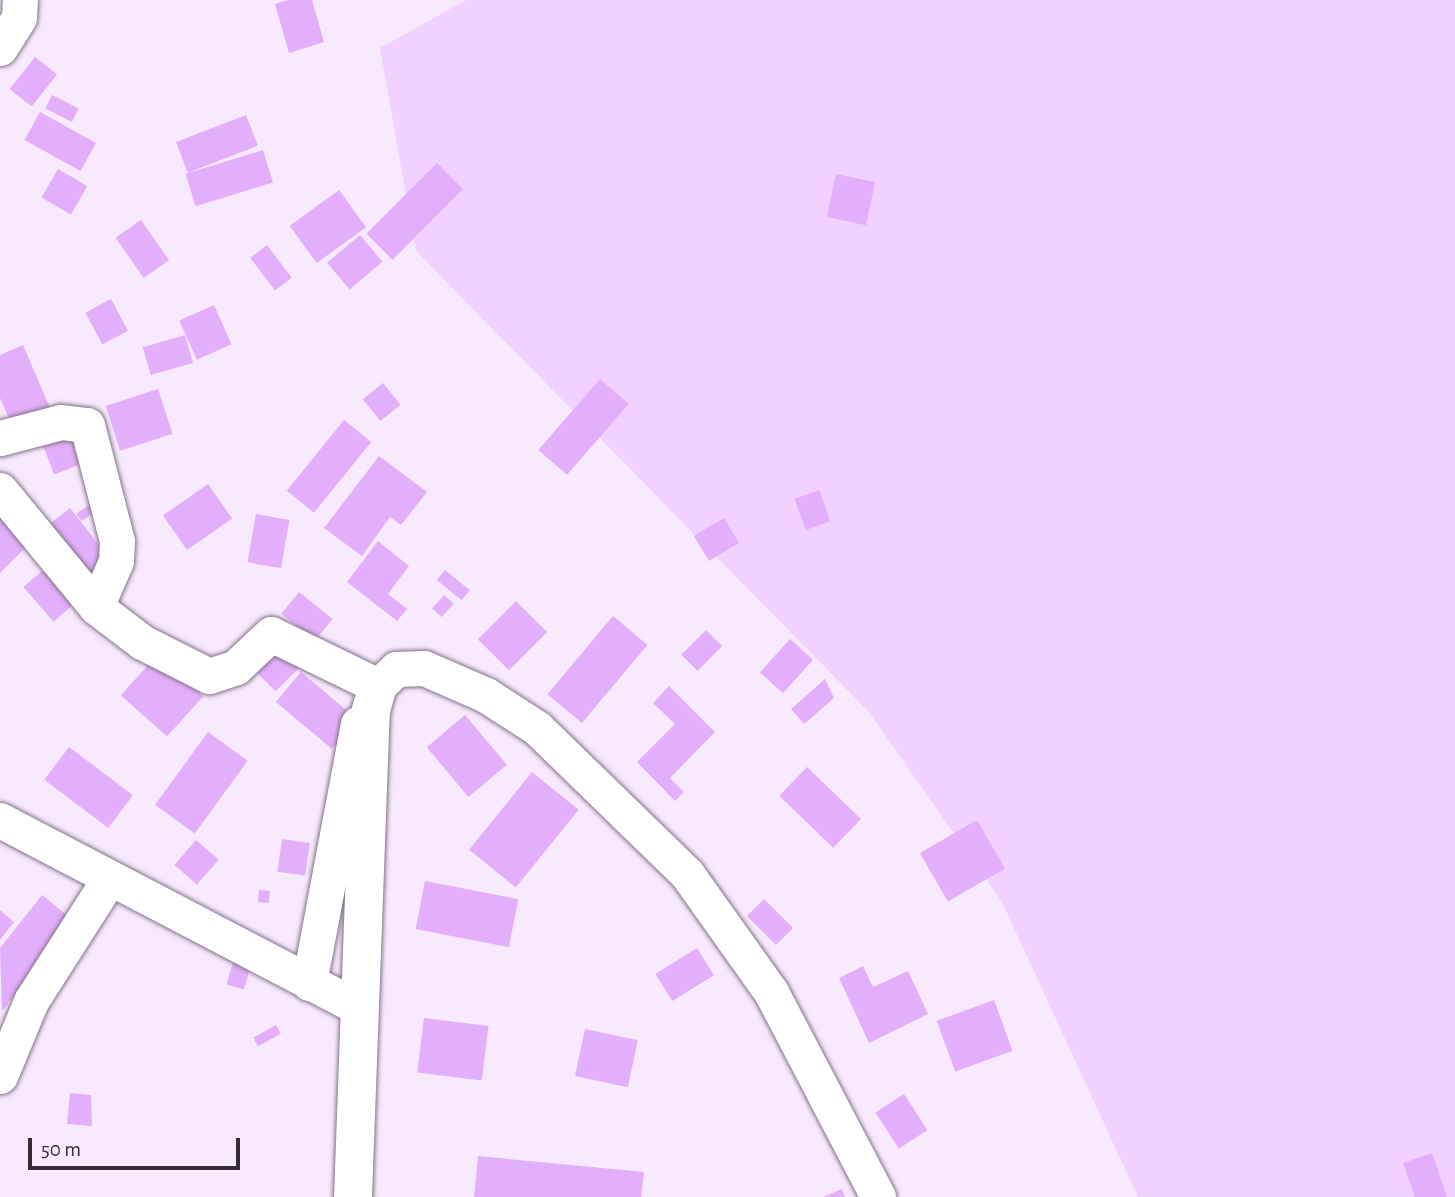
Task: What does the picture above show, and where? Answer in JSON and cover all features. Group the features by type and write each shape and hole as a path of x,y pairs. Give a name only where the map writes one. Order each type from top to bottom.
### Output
{"street":[{"path":"0,48 19,17 20,0"},
{"path":"0,438 61,422 88,425 117,541 116,561 96,607"},
{"path":"0,491 96,607 142,642 209,676 236,667 271,634 372,684"},
{"path":"309,984 372,684 397,669 424,668 486,695 537,728 687,874 771,992 878,1197"},
{"path":"353,1197 372,684"},
{"path":"0,820 309,984 360,1008"},
{"path":"0,1076 31,1000 109,879"}],"shaded area":[{"path":"466,0 1455,0 1455,1197 1138,1197 1002,902 869,712 416,251 380,48"}],"building":[{"path":"288,0 312,0 324,42 289,53 275,4"},
{"path":"35,57 57,74 32,107 10,89"},
{"path":"52,95 79,109 72,122 45,108"},
{"path":"40,112 96,143 80,171 24,140"},
{"path":"246,115 258,146 188,173 176,142"},
{"path":"263,150 273,183 195,206 186,174"},
{"path":"437,163 463,189 392,260 366,234"},
{"path":"58,169 87,186 71,215 42,198"},
{"path":"836,174 875,182 866,225 827,217"},
{"path":"339,190 366,227 317,263 290,226"},
{"path":"141,220 169,260 144,278 116,238"},
{"path":"360,235 382,262 350,289 327,263"},
{"path":"267,245 292,278 275,290 250,258"},
{"path":"111,299 128,331 102,344 85,313"},
{"path":"214,305 231,344 197,360 179,320"},
{"path":"185,335 193,363 151,375 143,347"},
{"path":"23,345 50,408 12,425 0,398 0,355"},
{"path":"600,379 629,404 567,475 538,450"},
{"path":"383,383 401,405 380,421 363,399"},
{"path":"158,389 173,434 120,451 106,406"},
{"path":"344,420 371,442 314,513 287,491"},
{"path":"79,422 93,459 54,474 40,437"},
{"path":"379,456 427,492 401,525 390,517 362,556 324,528"},
{"path":"208,484 232,518 187,550 163,516"},
{"path":"819,490 830,521 806,530 795,499"},
{"path":"90,504 95,511 82,521 76,514"},
{"path":"70,508 111,561 89,578 48,525"},
{"path":"0,514 29,544 0,573"},
{"path":"256,514 289,520 281,568 247,562"},
{"path":"724,518 739,543 709,561 694,536"},
{"path":"378,541 409,566 388,594 407,609 397,621 347,582"},
{"path":"43,570 73,605 54,622 23,587"},
{"path":"445,570 470,590 462,600 437,580"},
{"path":"299,592 332,619 315,641 281,614"},
{"path":"444,595 454,604 442,617 432,608"},
{"path":"516,601 547,632 509,670 478,639"},
{"path":"613,616 647,645 582,723 547,694"},
{"path":"706,630 722,646 698,671 681,655"},
{"path":"790,639 813,660 783,693 760,672"},
{"path":"277,646 299,668 276,691 254,669"},
{"path":"157,655 203,696 167,737 121,695"},
{"path":"301,672 357,719 332,749 276,702"},
{"path":"825,679 834,698 804,724 791,709"},
{"path":"669,686 715,732 670,778 684,792 675,801 637,762 675,724 653,703"},
{"path":"465,715 507,765 468,797 427,747"},
{"path":"208,732 248,761 195,834 155,805"},
{"path":"69,747 133,795 108,828 44,780"},
{"path":"807,767 861,819 833,848 779,796"},
{"path":"532,772 579,810 516,887 469,850"},
{"path":"977,820 1005,868 948,901 920,853"},
{"path":"282,839 310,843 305,876 277,872"},
{"path":"196,840 219,860 197,885 174,865"},
{"path":"425,881 518,899 509,947 416,929"},
{"path":"259,890 270,891 269,903 258,902"},
{"path":"42,895 74,921 2,1011 0,948"},
{"path":"764,899 793,928 776,945 747,916"},
{"path":"0,910 14,922 0,940"},
{"path":"237,948 254,953 244,989 227,985"},
{"path":"697,948 714,975 672,1001 655,974"},
{"path":"863,966 873,987 908,971 928,1014 869,1043 839,978"},
{"path":"994,1000 1012,1051 955,1072 937,1021"},
{"path":"424,1018 489,1026 482,1081 417,1073"},
{"path":"276,1025 281,1034 258,1046 253,1038"},
{"path":"585,1029 638,1040 628,1087 575,1076"},
{"path":"70,1093 91,1095 92,1126 67,1124"},
{"path":"904,1094 927,1130 899,1149 875,1113"},
{"path":"1432,1153 1447,1197 1415,1197 1403,1163"},
{"path":"478,1156 644,1172 641,1197 474,1197"},
{"path":"842,1189 845,1197 823,1197"}]}
